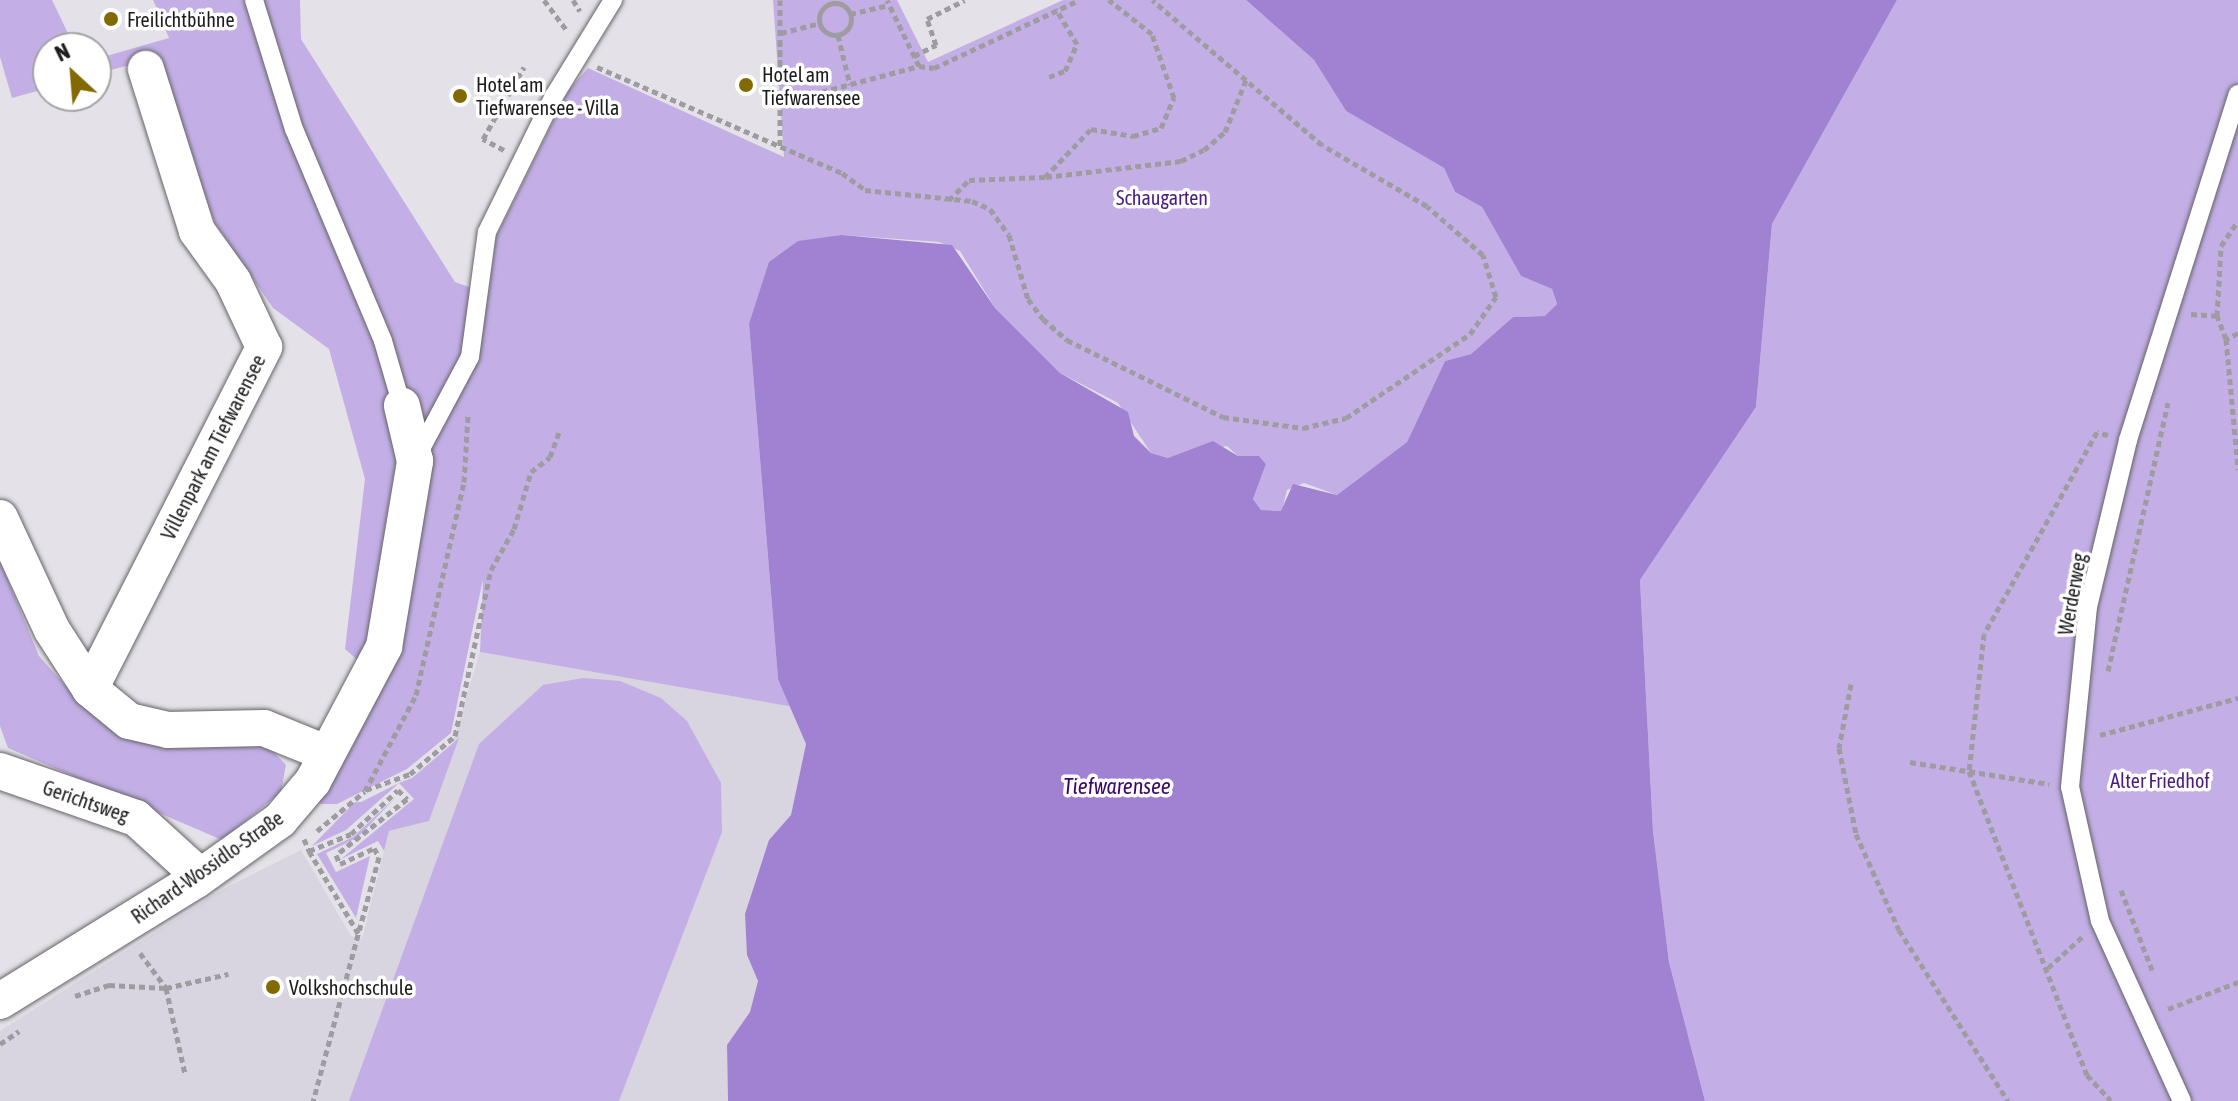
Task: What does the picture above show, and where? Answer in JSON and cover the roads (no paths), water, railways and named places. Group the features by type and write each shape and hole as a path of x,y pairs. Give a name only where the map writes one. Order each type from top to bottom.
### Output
{"street":[{"name":"Villenpark am Tiefwarensee","path":"90,689 264,347 233,281 197,231 146,69"},
{"name":"Richard-Wossidlo-Straße","path":"0,1001 200,876 280,820 326,753 384,647 415,461 402,406"},
{"path":"0,518 52,630 90,689 129,721 168,730 264,728 326,753"},
{"name":"Gerichtsweg","path":"0,771 136,818 200,876"}],"lane":[{"path":"254,0 294,129 383,341 402,406"},
{"path":"415,461 470,357 487,232 580,53 613,0"},
{"name":"Werderweg","path":"2182,1101 2100,921 2070,787 2088,607 2128,440 2238,94"}],"water":[{"name":"Tiefwarensee","path":"1246,0 1897,0 1772,224 1756,407 1640,580 1653,831 1669,962 1705,1101 728,1101 727,1045 750,1012 758,981 747,955 745,914 769,840 791,815 806,744 778,679 749,324 769,262 798,241 842,235 952,245 995,308 1060,373 1128,412 1134,436 1151,453 1168,458 1213,441 1238,456 1259,456 1266,464 1253,499 1261,510 1281,511 1293,484 1337,495 1407,442 1445,361 1471,354 1513,317 1545,316 1557,304 1552,289 1521,276 1482,207 1455,192 1444,168 1346,111 1314,60"}],"place":[{"name":"Freilichtbühne","path":"111,19"},
{"name":"Hotel am Tiefwarensee","path":"746,85"},
{"name":"Hotel am Tiefwarensee - Villa","path":"460,96"},
{"name":"Volkshochschule","path":"273,987"}],"park label":[{"name":"Schaugarten","path":"1162,197"},
{"name":"Alter Friedhof","path":"2160,780"}]}
